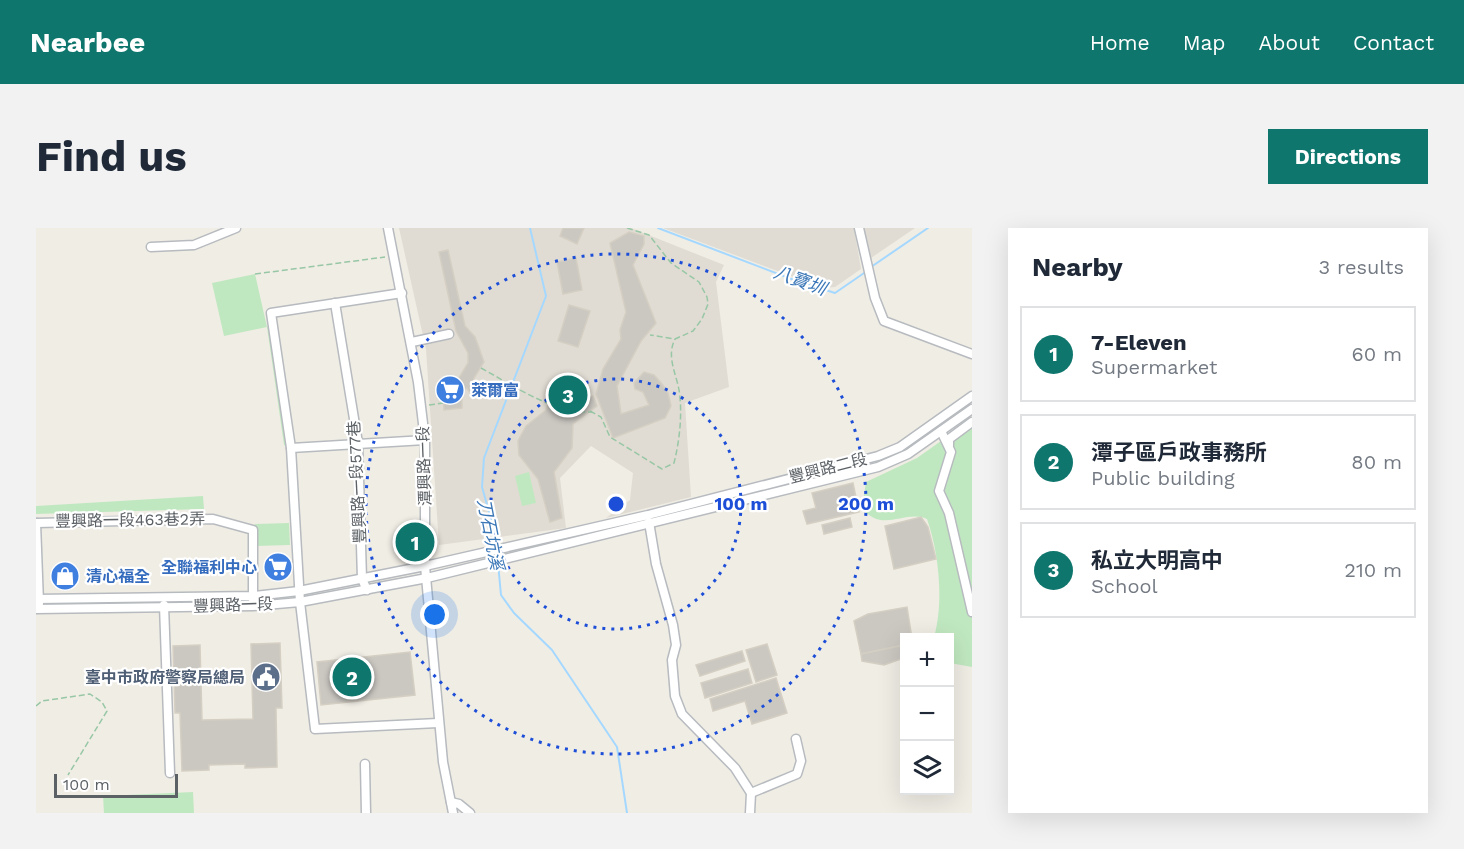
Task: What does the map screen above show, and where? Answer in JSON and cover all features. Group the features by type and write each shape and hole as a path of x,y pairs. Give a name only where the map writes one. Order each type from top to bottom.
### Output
{"street":[{"path":"151,247 194,245 236,228"},
{"name":"潭興路一段","path":"388,228 412,342 421,407 424,440 425,566 438,723 453,813"},
{"path":"859,228 869,274 884,321 972,354"},
{"path":"402,293 271,313 291,448 299,591 315,729 438,723"},
{"name":"豐興路一段577巷","path":"335,303 358,443 362,579 366,590"},
{"path":"412,342 449,334"},
{"name":"豐興路二段","path":"425,566 648,515 878,456 900,447 972,396"},
{"name":"豐興路二段","path":"427,578 878,467 908,454 972,409"},
{"path":"972,422 949,438 951,452 939,491 948,513 972,613"},
{"path":"940,431 949,445"},
{"path":"291,448 424,440"},
{"path":"648,515 656,564 673,626 676,645 672,660 675,696 681,714 723,754 751,793 750,813"},
{"name":"豐興路一段463巷2弄","path":"36,523 213,519 253,530 253,606"},
{"path":"36,523 37,609"},
{"name":"豐興路一段","path":"38,599 254,596 299,591 425,566"},
{"name":"豐興路一段","path":"37,609 253,606 300,602 427,578"},
{"path":"163,598 170,773"},
{"path":"751,793 797,774 801,761 796,739"},
{"path":"365,764 366,813"},
{"path":"451,802 459,804 470,813"}],"path":[{"path":"627,228 649,235 670,263 705,290 708,304 702,319 693,331 675,339 650,335"},
{"path":"255,274 394,255"},
{"path":"481,368 532,396 574,412 592,411 601,417 610,437 662,469 674,463 679,443 681,400 669,350 675,339"},
{"path":"421,407 443,403"},
{"path":"36,706 42,701 90,694 102,702 107,711 68,776"}],"shaded area":[{"path":"399,228 631,228 724,265 716,282 729,387 685,403 691,497 606,518 630,500 633,473 591,446 560,478 566,528 439,545 426,349"},
{"path":"663,228 854,228 861,269 835,287 823,288"},
{"path":"862,228 915,228 868,260"}],"green space":[{"path":"255,274 267,327 224,336 212,283"},
{"path":"267,327 273,327 291,448 284,445"},
{"path":"972,419 972,667 954,664 954,633 935,633 939,609 939,578 935,547 927,519 910,517 878,519 870,516 862,508 866,482 917,458"},
{"path":"529,472 536,503 522,506 515,476"},
{"path":"203,496 204,509 36,514 36,506"},
{"path":"289,523 290,545 256,546 255,524"},
{"path":"193,792 194,813 104,813 103,796"}],"building":[{"path":"563,228 584,228 577,244 560,236"},
{"path":"629,232 644,236 644,244 633,265 656,323 641,341 617,386 621,414 649,405 643,392 635,389 634,383 644,372 654,375 662,384 668,393 671,406 665,418 613,438 596,394 603,369 621,339 620,330 626,312 610,243"},
{"path":"448,250 465,326 475,337 484,362 474,378 472,396 467,388 462,392 462,408 444,410 443,394 459,378 468,363 468,353 456,331 439,252"},
{"path":"576,258 582,290 563,294 557,262"},
{"path":"569,305 590,311 578,347 558,341"},
{"path":"593,396 597,406 573,424 572,448 554,472 562,518 550,522 538,479 519,455 518,441 526,426 546,410 550,398 574,403"},
{"path":"853,483 859,512 807,524 803,511 816,508 812,493"},
{"path":"921,517 928,527 936,559 894,569 885,526"},
{"path":"850,518 852,527 824,534 822,525"},
{"path":"907,607 911,633 900,633 900,646 861,654 854,621 868,614"},
{"name":"臺中市政府警察局總局","path":"280,643 282,708 276,708 277,767 245,768 245,764 209,765 209,770 182,771 180,713 175,713 173,646 200,645 202,720 253,719 251,644"},
{"path":"767,644 777,675 756,682 746,650"},
{"path":"900,646 900,659 884,665 862,661 861,654"},
{"path":"742,651 745,661 700,676 696,665"},
{"path":"410,652 415,695 321,705 317,662"},
{"path":"748,669 752,683 705,698 701,683"},
{"path":"776,678 787,713 752,724 745,701 713,711 710,699"}],"waterway":[{"name":"刀石坑溪","path":"498,557 495,533 482,487 484,458 546,296 530,228"},
{"name":"八寶圳","path":"658,228 794,280 835,293 867,271"},
{"name":"八寶圳","path":"871,267 928,228"},
{"name":"刀石坑溪","path":"498,563 501,595 514,613 552,650 617,747 627,813"}],"place":[{"name":"萊爾富","path":"450,390"},
{"name":"私立大明高中","path":"568,395"},
{"name":"7-Eleven","path":"415,542"},
{"name":"全聯福利中心","path":"278,567"},
{"name":"清心福全","path":"65,576"},
{"name":"臺中市政府警察局總局","path":"266,677"},
{"name":"潭子區戶政事務所","path":"352,677"}]}
